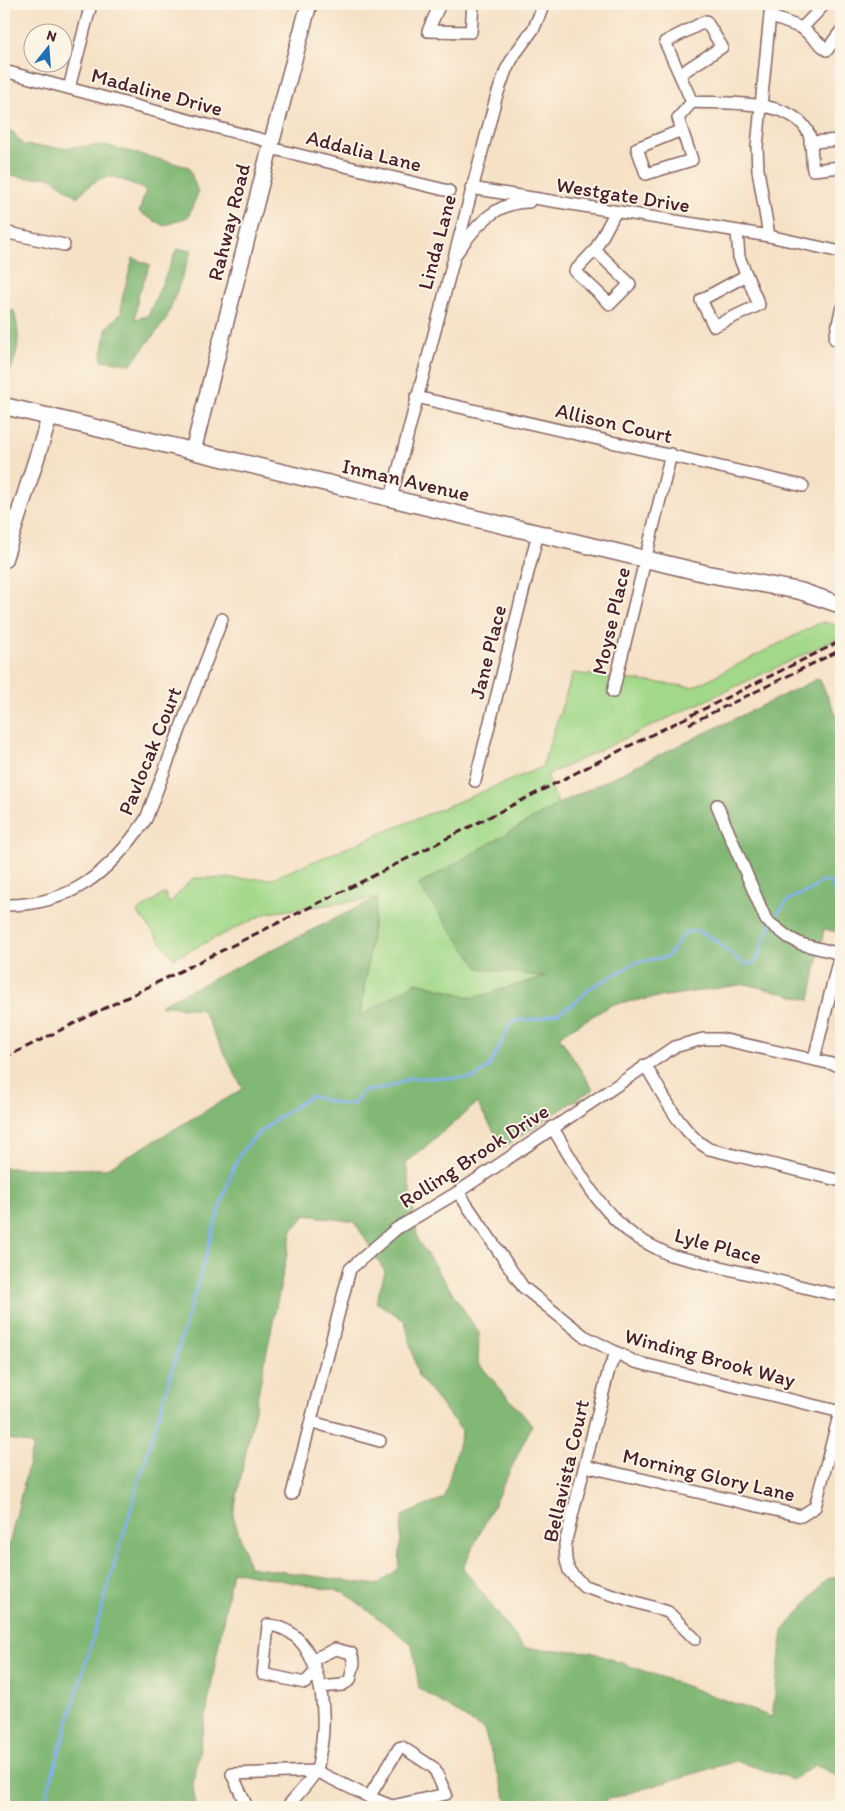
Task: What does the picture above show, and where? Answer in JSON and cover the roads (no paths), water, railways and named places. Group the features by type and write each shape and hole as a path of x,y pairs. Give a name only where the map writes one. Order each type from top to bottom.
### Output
{"main road":[{"name":"Inman Avenue","path":"4,406 708,574 800,591 841,605"},
{"name":"Inman Avenue","path":"800,591 825,591 841,595"}],"street":[{"path":"70,88 91,4"},
{"name":"Rahway Road","path":"193,451 270,145 309,4"},
{"path":"440,4 428,31 471,32 473,4"},
{"name":"Linda Lane","path":"391,498 451,262 496,98 506,70 534,28 544,4"},
{"path":"769,236 757,147 763,105 764,75 772,4"},
{"path":"802,28 825,4"},
{"path":"772,17 802,28 827,50 841,31"},
{"path":"680,74 722,47 706,21 665,42 692,102"},
{"name":"Madaline Drive","path":"4,71 270,145"},
{"path":"692,102 763,105 799,119 809,133 813,170 841,167"},
{"path":"682,130 637,148 646,174 692,160 682,130 678,118 692,102"},
{"path":"810,142 841,140"},
{"name":"Addalia Lane","path":"270,145 449,191"},
{"name":"Westgate Drive","path":"471,188 564,205 769,236 841,252"},
{"path":"451,262 472,231 498,210 525,202 564,205"},
{"path":"595,250 630,284 610,304 575,271 595,250 615,213"},
{"path":"4,232 64,245"},
{"path":"737,232 739,257 745,276 759,304 714,326 701,300 745,276"},
{"path":"841,310 835,339 841,341"},
{"name":"Allison Court","path":"416,397 671,454 803,486"},
{"path":"4,560 50,416"},
{"name":"Moyse Place","path":"613,692 671,454"},
{"name":"Jane Place","path":"475,781 538,533"},
{"name":"Pavlocak Court","path":"4,906 41,903 83,886 112,864 130,842 146,819 222,619"},
{"path":"717,806 766,920 776,929 801,944 841,954 814,1059"},
{"name":"Rolling Brook Drive","path":"292,1494 350,1269 396,1229 458,1192 552,1127 674,1047 703,1039 722,1039 841,1066"},
{"path":"645,1065 678,1118 699,1143 709,1149 841,1182"},
{"name":"Lyle Place","path":"552,1127 591,1190 610,1213 632,1234 651,1246 670,1255 841,1296"},
{"name":"Winding Brook Way","path":"458,1192 523,1287 584,1336 616,1354 635,1362 841,1412"},
{"name":"Bellavista Court","path":"616,1354 609,1369 565,1544 569,1571 584,1586 668,1612 695,1639"},
{"name":"Morning Glory Lane","path":"585,1466 801,1516 815,1507 841,1412"},
{"path":"312,1422 380,1441"},
{"path":"287,1807 316,1771 322,1745 324,1712 320,1687 308,1649 289,1629 268,1625 263,1674 305,1683 315,1672"},
{"path":"312,1660 336,1649 351,1653 354,1663 350,1680 342,1685 320,1687"},
{"path":"247,1807 232,1774 316,1771 369,1798 392,1806 446,1794 434,1768 402,1747 399,1748 369,1798"}],"waterway":[{"path":"43,1807 223,1198 235,1165 251,1141 310,1096 340,1104 354,1104 363,1091 383,1089 411,1078 474,1078 489,1067 511,1023 558,1013 576,1002 589,989 637,962 667,957 684,934 691,931 708,936 748,965 756,961 772,922 791,898 812,890 821,881 832,883 836,899 841,899"}],"railway":[{"path":"4,1058 359,883 841,641"},
{"path":"689,724 841,650"}]}
